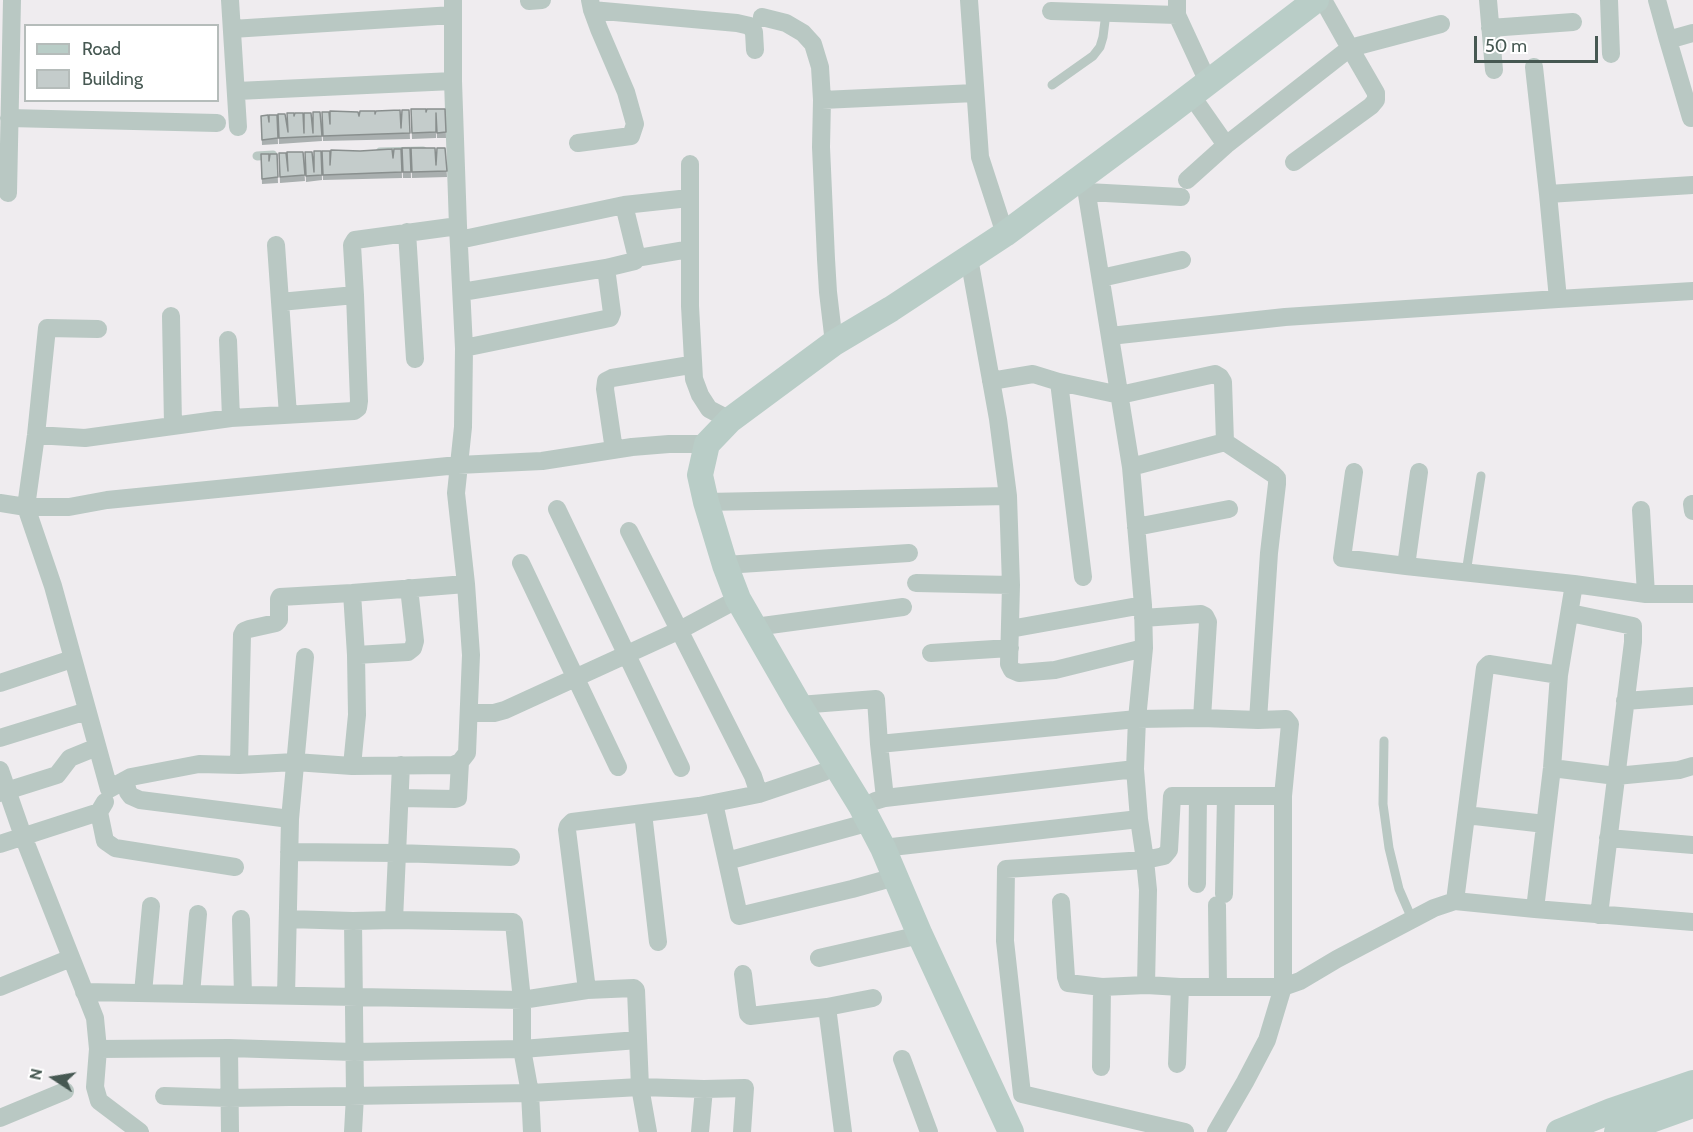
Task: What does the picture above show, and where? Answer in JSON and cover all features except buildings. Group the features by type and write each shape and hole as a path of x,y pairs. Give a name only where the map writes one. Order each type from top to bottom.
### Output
{"street":[{"path":"8,193 9,118 18,50 12,0"},
{"path":"230,0 238,127"},
{"path":"969,0 980,157 1005,234"},
{"path":"1011,1132 895,877 872,809 835,765 738,599 725,565 700,475 707,444 730,420 834,343 1085,184 1200,89 1316,0"},
{"path":"1294,162 1376,100 1376,93 1323,0"},
{"path":"1488,0 1494,70"},
{"path":"1609,0 1611,54"},
{"path":"1657,0 1691,118"},
{"path":"578,143 631,136 635,124 627,92 591,5 750,26 754,32 755,50"},
{"path":"0,844 99,812 117,785 131,777 199,764 239,765 295,762 352,766 453,765 460,762 467,753 471,655 456,493 463,428 464,348 459,233 450,150 453,8 232,29"},
{"path":"1051,11 1106,13 1177,8 1200,89 1226,145"},
{"path":"762,17 786,23 803,33 813,44 820,67 825,248 834,343"},
{"path":"1491,28 1573,22"},
{"path":"1085,184 1184,189 1226,145 1350,48 1441,24"},
{"path":"1668,40 1693,33"},
{"path":"1534,67 1558,299"},
{"path":"237,91 453,81"},
{"path":"822,100 975,93"},
{"path":"9,118 217,123"},
{"path":"690,164 690,306 694,379 709,409 730,420"},
{"path":"1085,184 1131,467 1143,612 1144,648 1135,769 1148,890 1146,985"},
{"path":"1548,194 1693,185"},
{"path":"36,435 85,438 231,418 354,411 358,408 352,245 355,240 407,232 459,233 624,205 689,198"},
{"path":"624,205 637,258"},
{"path":"407,232 415,359"},
{"path":"276,245 288,414"},
{"path":"462,292 606,268 635,261 637,258 690,249"},
{"path":"969,258 991,381 1008,496 1011,585 1009,664 1012,670 1019,673 1055,670 1144,648"},
{"path":"1101,278 1182,260"},
{"path":"464,348 610,318 612,313 606,268"},
{"path":"1110,336 1285,317 1693,291"},
{"path":"280,302 355,295"},
{"path":"171,316 173,425"},
{"path":"98,329 48,328 26,507 53,586 97,747 117,785 140,800 290,819"},
{"path":"228,340 231,418"},
{"path":"614,450 605,389 606,381 612,378 684,366"},
{"path":"991,381 1033,374 1120,395 1215,374 1223,382 1225,442"},
{"path":"1059,382 1083,577"},
{"path":"1131,467 1225,442 1276,478 1258,720"},
{"path":"0,503 26,507 69,507 107,500 458,465 542,461 669,444 707,444"},
{"path":"1354,472 1342,558 1646,594 1693,594"},
{"path":"1406,566 1419,472"},
{"path":"706,502 1008,496"},
{"path":"557,509 681,768"},
{"path":"1136,527 1229,509"},
{"path":"1641,510 1646,594"},
{"path":"629,531 753,777 759,794"},
{"path":"725,565 909,553"},
{"path":"521,563 618,767"},
{"path":"916,583 1011,585"},
{"path":"239,765 242,635 244,631 276,623 279,620 280,597 466,584"},
{"path":"1534,909 1552,768 1559,675 1574,584"},
{"path":"356,655 408,652 413,648 415,641 410,588"},
{"path":"352,593 357,715 352,766"},
{"path":"469,713 494,713 505,710 680,630 738,599"},
{"path":"755,627 903,607"},
{"path":"1010,629 1143,612 1201,614 1208,622 1202,718"},
{"path":"1570,613 1633,626 1633,642 1599,915"},
{"path":"931,653 1010,648"},
{"path":"286,996 290,819 305,657"},
{"path":"0,683 72,659"},
{"path":"1455,901 1485,668 1489,664 1559,675"},
{"path":"1625,701 1693,696"},
{"path":"799,705 876,699 879,744 872,809"},
{"path":"0,738 87,711"},
{"path":"879,744 1137,719 1286,719 1290,724 1283,796 1283,987 1267,1040 1215,1132"},
{"path":"3,792 57,775 70,758 97,747"},
{"path":"400,798 458,798 460,762"},
{"path":"393,920 401,765"},
{"path":"587,990 567,830 572,822 714,803 759,794 824,772 835,765"},
{"path":"1552,768 1616,776 1679,770 1693,766"},
{"path":"727,861 872,809 1135,769"},
{"path":"0,770 3,792 95,1018 98,1049 95,1087 99,1101 140,1132"},
{"path":"1022,1094 1005,940 1006,869 1145,860 1164,856 1169,850 1172,796 1283,796"},
{"path":"1197,885 1198,796"},
{"path":"1218,987 1226,796"},
{"path":"714,803 739,916 895,877"},
{"path":"99,812 105,841 115,848 235,867"},
{"path":"644,813 658,942"},
{"path":"1466,814 1545,824"},
{"path":"884,848 1139,819"},
{"path":"1608,838 1693,845"},
{"path":"289,852 397,853 511,858"},
{"path":"1061,902 1068,983 1102,987 1146,985 1283,987 1300,981 1434,908 1455,901 1693,922"},
{"path":"143,993 151,906"},
{"path":"191,994 198,914"},
{"path":"241,919 243,995"},
{"path":"288,919 513,922 522,1000 522,1049 530,1093 532,1132"},
{"path":"352,921 355,1096 353,1132"},
{"path":"819,958 920,935"},
{"path":"0,987 71,958"},
{"path":"743,974 750,1016 827,1007 873,998"},
{"path":"1101,1067 1102,987"},
{"path":"1177,1064 1180,987"},
{"path":"84,992 522,1000 587,990 635,989 640,1087 648,1132"},
{"path":"827,1007 843,1132"},
{"path":"98,1049 229,1048 354,1053 522,1049 638,1040"},
{"path":"229,1048 230,1132"},
{"path":"902,1059 929,1132"},
{"path":"1616,1125 1693,1083"},
{"path":"164,1096 230,1098 530,1093 640,1087 745,1088 742,1132"},
{"path":"699,1132 704,1089"},
{"path":"0,1118 65,1091"},
{"path":"1000,1105 1022,1094 1185,1132"},
{"path":"1559,1132 1616,1125 1693,1105"}],"lane":[{"path":"1052,85 1093,56 1100,47 1106,13"},
{"path":"374,152 432,150"},
{"path":"257,156 280,155"},
{"path":"1466,573 1481,476"},
{"path":"1384,741 1383,804 1389,848 1399,889 1412,919"}]}
